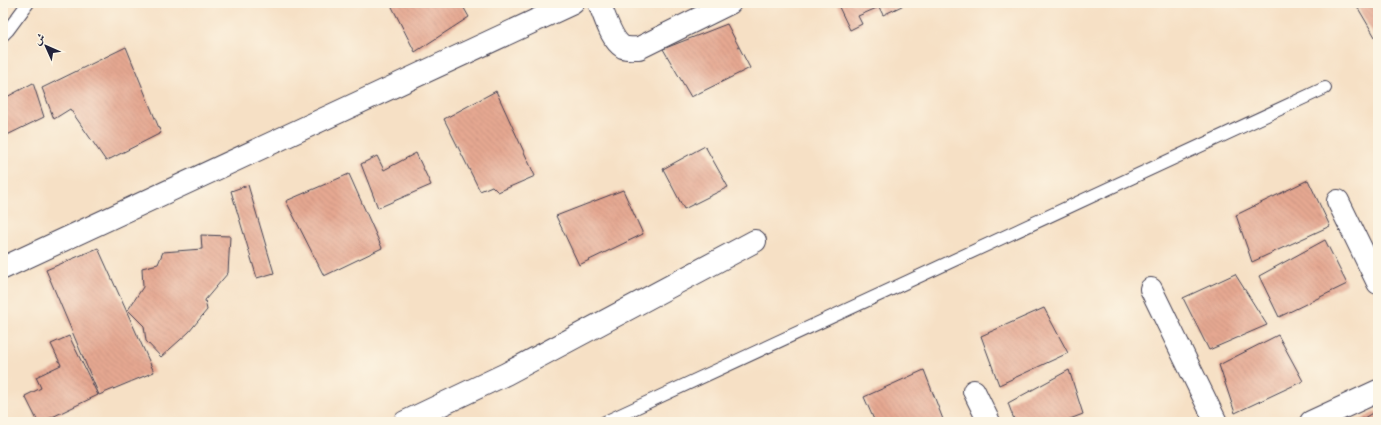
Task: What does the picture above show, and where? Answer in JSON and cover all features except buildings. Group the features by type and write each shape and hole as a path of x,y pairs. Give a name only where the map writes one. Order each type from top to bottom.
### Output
{"street":[{"path":"3,268 574,3"},
{"path":"600,3 615,40 623,47 630,49 639,48 730,3"},
{"path":"1338,201 1378,283"},
{"path":"405,422 506,374 755,241"},
{"path":"1151,289 1216,422"},
{"path":"974,391 990,422"},
{"path":"1311,422 1378,391"}],"lane":[{"path":"3,35 28,3"},
{"path":"605,422 1325,88"}]}
